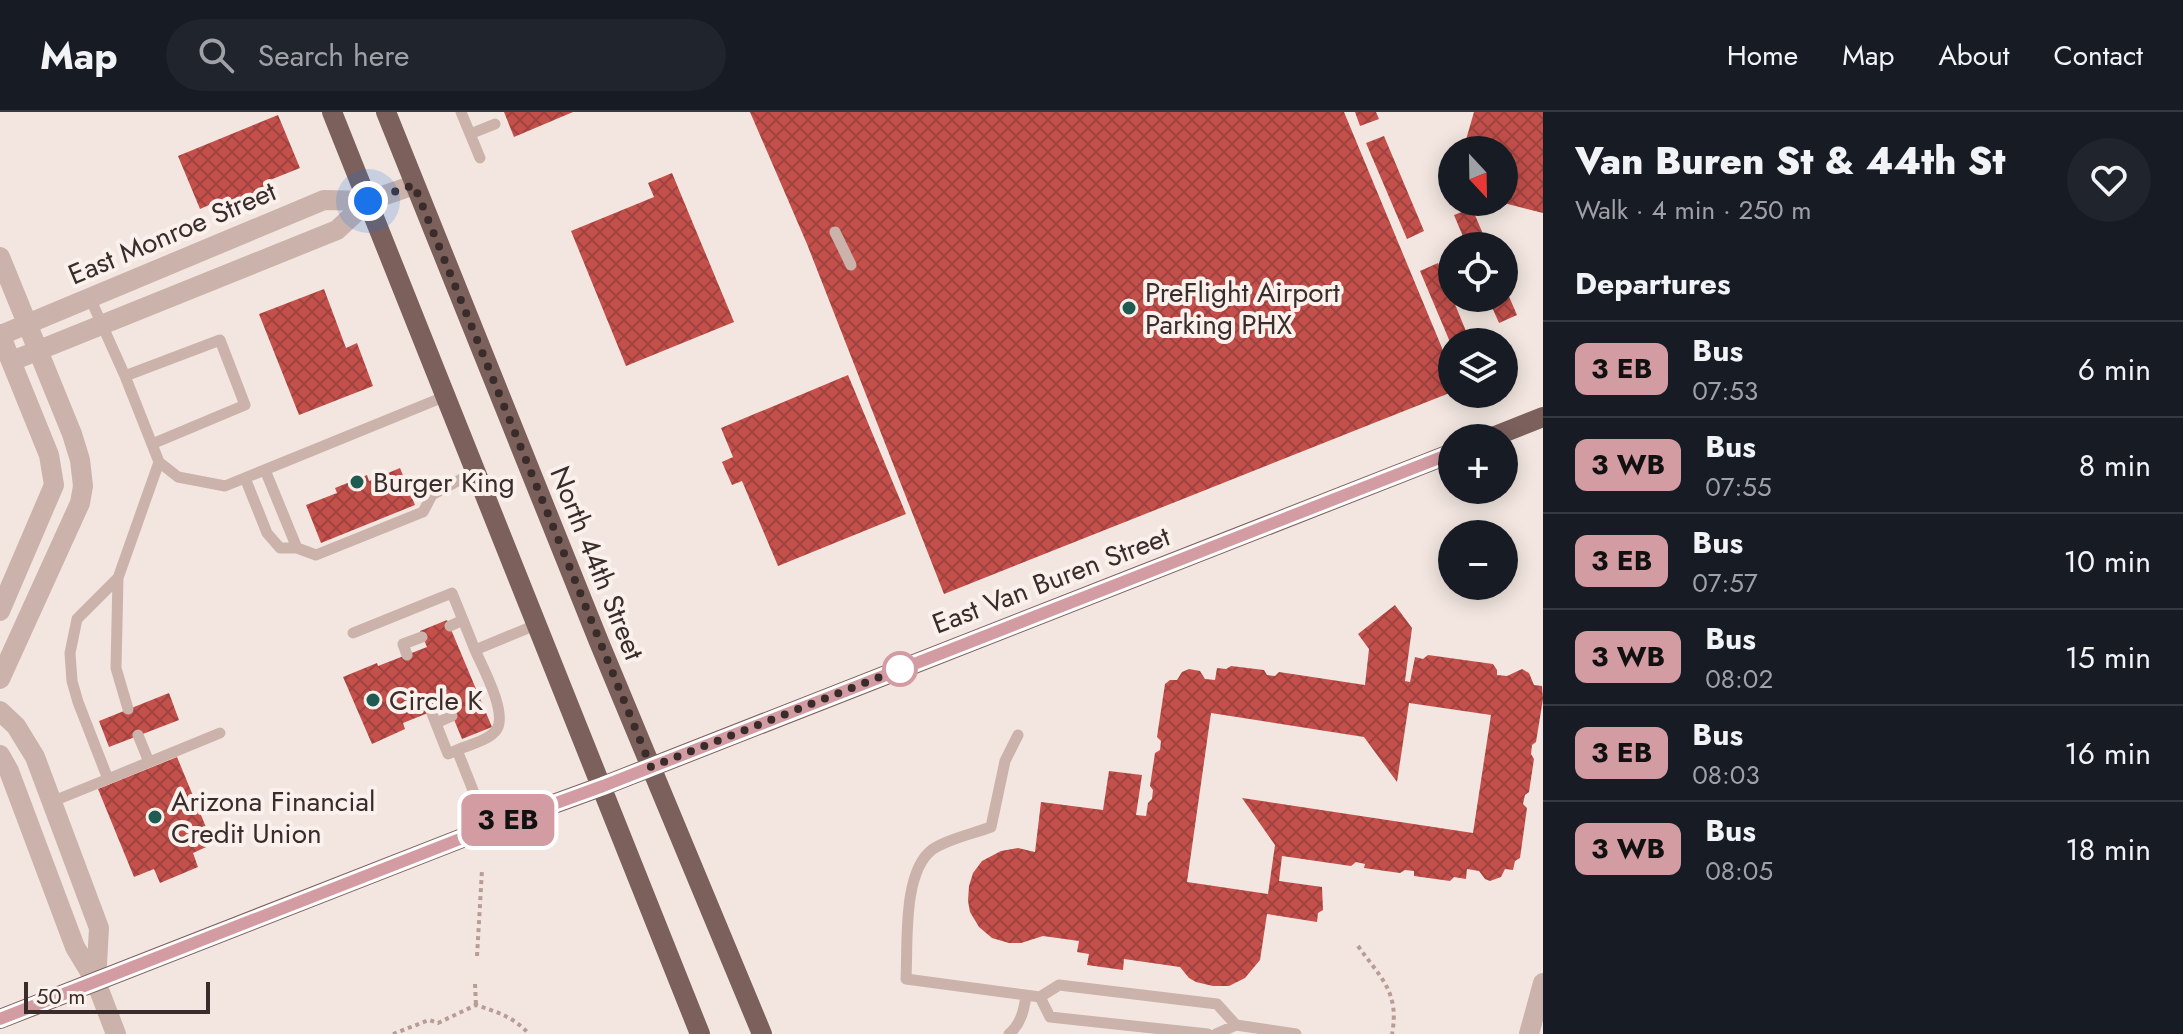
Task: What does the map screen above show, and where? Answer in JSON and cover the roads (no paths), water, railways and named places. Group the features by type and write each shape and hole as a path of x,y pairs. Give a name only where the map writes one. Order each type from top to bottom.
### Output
{"main road":[{"path":"332,112 700,1034"},
{"name":"North 44th Street","path":"386,112 762,1034"},
{"path":"1518,427 1543,417"},
{"name":"East Van Buren Street","path":"0,1019 1438,458"}],"street":[{"name":"East Monroe Street","path":"4,345 27,324 324,200 368,201 414,185"},
{"name":"East Monroe Street","path":"4,345 39,350 337,230 368,201"},
{"path":"0,257 72,434 80,460 83,486 73,523 0,679"},
{"path":"0,611 54,485 49,455 4,345"},
{"path":"0,711 16,726 35,757 101,932 96,982"},
{"path":"0,755 9,771 75,947 96,982 116,1034"},
{"path":"1529,1034 1543,983"}],"lane":[{"path":"461,112 480,158"},
{"path":"470,134 495,124"},
{"path":"835,232 851,265"},
{"path":"90,298 159,462 178,477 225,486 446,396"},
{"path":"125,376 220,340 245,405 152,444"},
{"path":"128,709 116,668 118,578 159,462"},
{"path":"265,470 297,548"},
{"path":"245,478 267,533 280,548 297,548 316,555 423,512 432,495 476,471"},
{"path":"108,779 78,702 72,681 70,653 77,619 118,578"},
{"path":"353,633 452,593 500,709 499,725 495,732 448,754 434,717 452,716"},
{"path":"450,626 463,620"},
{"path":"459,649 474,647 538,624"},
{"path":"407,655 403,644 422,637"},
{"path":"470,675 483,670"},
{"path":"482,704 495,698"},
{"path":"51,802 220,733"},
{"path":"138,735 149,762"},
{"path":"1018,735 1005,761 991,827 932,849 919,868 911,888 906,979 1026,996 1040,997 1059,985 1217,1004 1236,1025"},
{"path":"457,750 488,828"},
{"path":"1009,1034 1024,1012 1026,996"},
{"path":"1040,997 1050,1017 1208,1034"},
{"path":"1216,1034 1236,1025 1296,1034"}],"place":[{"name":"PreFlight Airport Parking PHX","path":"1129,308"},
{"name":"Burger King","path":"357,482"},
{"name":"Circle K","path":"373,700"},
{"name":"Arizona Financial Credit Union","path":"155,817"}]}
